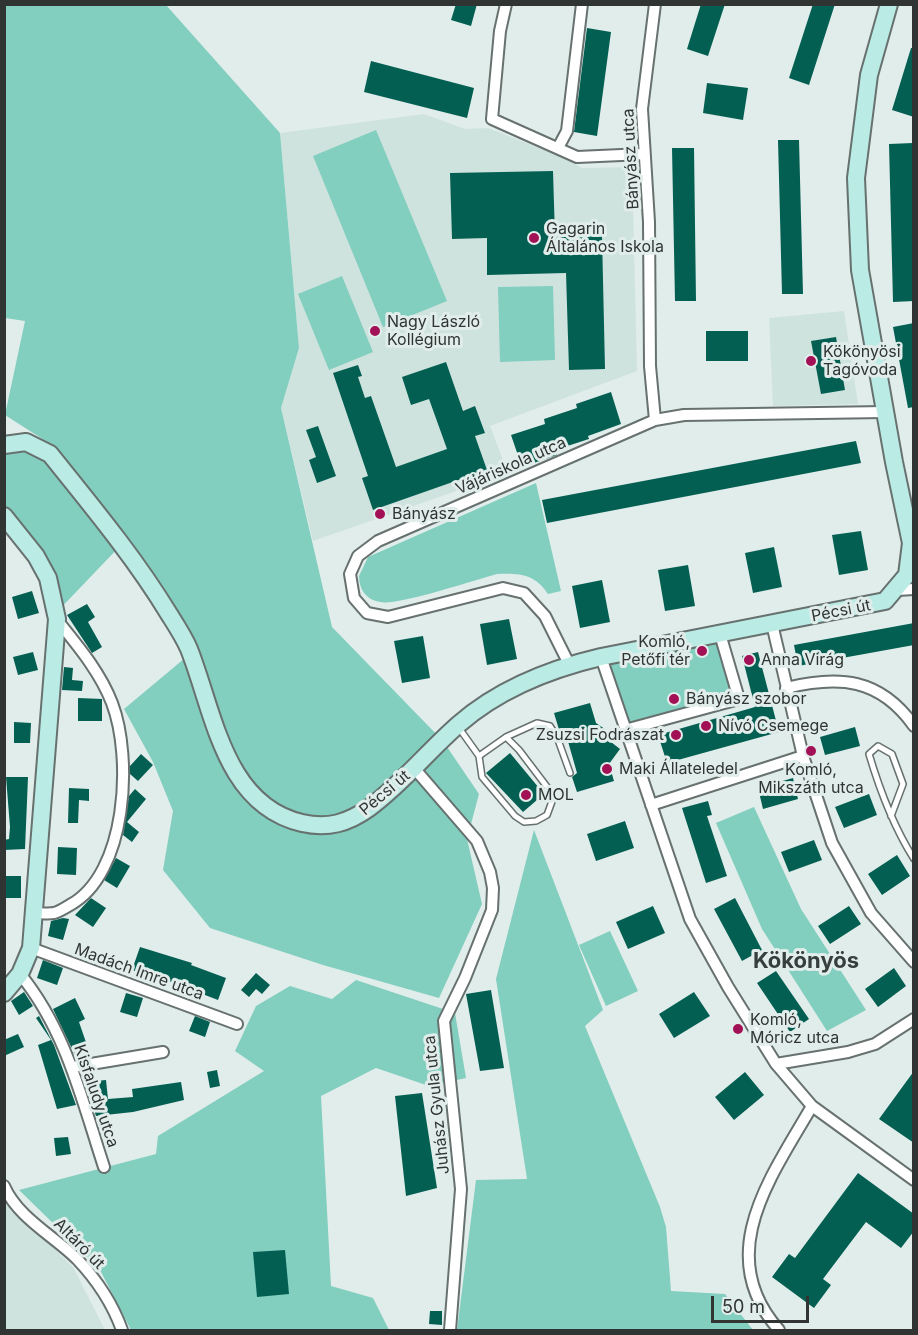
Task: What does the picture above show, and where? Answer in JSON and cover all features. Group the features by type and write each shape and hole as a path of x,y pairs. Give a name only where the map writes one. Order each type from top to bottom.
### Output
{"main road":[{"path":"889,4 869,75 856,178 860,270 885,412 908,502 911,559 905,589"},
{"name":"Pécsi út","path":"4,445 26,442 50,454 149,584 188,647 225,752 239,779 267,808 285,818 312,825 345,823 372,806 457,725 494,698 531,679 569,664 601,657 872,605 885,601 905,589"},
{"path":"4,516 36,556 48,578 57,620 36,913 31,948 20,974 4,993"}],"street":[{"path":"506,4 500,31 492,119 559,146 577,157 645,154"},
{"path":"559,146 567,131 582,4"},
{"name":"Bányász utca","path":"655,4 642,109 649,222 650,366 655,420"},
{"name":"Vájáriskola utca","path":"569,664 545,616 524,593 503,588 388,617 378,617 367,612 354,598 350,574 358,556 378,541 655,420 684,415 885,412"},
{"path":"36,913 55,913 89,892 102,872 115,844 122,789 123,743 112,703 89,659 57,620"},
{"path":"772,624 803,756 832,843 871,913 914,962"},
{"path":"625,730 739,699 720,634"},
{"path":"601,657 690,919 728,987 776,1064 812,1106 914,1180"},
{"path":"786,688 818,682 858,683 887,697 914,726"},
{"path":"651,805 803,756"},
{"name":"Juhász Gyula utca","path":"414,768 477,841 490,872 493,888 492,910 465,978 444,1021 460,1189 450,1330"},
{"name":"Madách Imre utca","path":"31,948 237,1024"},
{"name":"Kisfaludy utca","path":"20,974 47,1011 73,1067 104,1167"},
{"path":"776,1064 848,1052 875,1044 914,1018"},
{"path":"73,1067 163,1052"},
{"path":"779,1330 752,1292 750,1237 757,1203 812,1106"},
{"name":"Altáró út","path":"4,1186 23,1212 78,1260 98,1284 122,1330"}],"lane":[{"path":"479,756 506,737 537,723 550,726 570,773"},
{"path":"457,725 479,756 482,777 504,804 524,822 536,821 547,815 553,805 554,796 528,761 506,737"},
{"path":"891,816 903,784 892,754 878,746 869,754 891,816 914,859"}],"shaded area":[{"path":"424,114 465,129 488,128 565,158 582,168 632,167 637,371 490,426 508,473 313,541 281,408 299,348 280,133"},
{"name":"Kökönyösi Tagóvoda","path":"844,311 858,404 773,406 769,318"},
{"path":"4,1201 73,1267 105,1330 5,1330"}],"green space":[{"path":"4,5 166,5 280,133 299,348 281,408 332,627 443,741 479,794 467,839 482,904 439,998 323,965 210,928 163,870 173,811 153,762 124,709 197,648 134,548 58,449 5,415 25,321 5,318"},
{"path":"376,130 447,301 383,327 313,156"},
{"path":"342,276 373,352 329,370 298,294"},
{"path":"553,286 555,360 500,362 498,287"},
{"path":"4,445 50,454 120,546 56,613 51,589 5,516"},
{"path":"536,483 561,591 548,594 538,582 526,576 497,574 389,602 375,601 364,593 359,576 368,557"},
{"path":"720,634 739,699 625,730 601,657"},
{"path":"754,807 801,909 866,1010 827,1031 762,929 716,823"},
{"path":"534,830 603,1010 585,1026 660,1207 666,1227 671,1291 725,1294 753,1330 457,1330 476,1180 527,1179 496,979"},
{"path":"610,931 638,991 606,1006 579,945"},
{"path":"356,980 455,1013 466,1078 429,1086 376,1068 321,1096 331,1286 373,1298 389,1330 131,1330 99,1268 19,1190 156,1154 158,1136 264,1071 235,1051 256,1006 290,986 332,999"}],"building":[{"path":"456,4 477,4 471,26 451,20"},
{"path":"701,4 725,4 708,56 687,49"},
{"path":"813,4 835,4 809,85 789,78"},
{"path":"587,28 611,32 597,136 574,132"},
{"path":"911,48 914,48 914,117 892,110"},
{"path":"371,61 474,88 467,118 364,92"},
{"path":"707,83 748,88 743,120 703,113"},
{"path":"778,140 799,140 803,294 782,294"},
{"path":"913,143 914,301 893,302 889,144"},
{"path":"672,148 694,148 696,301 675,301"},
{"path":"553,171 555,237 602,236 605,369 569,370 566,273 487,275 487,238 452,239 450,173"},
{"path":"914,323 914,407 908,408 893,327"},
{"path":"706,331 748,331 748,361 706,361"},
{"path":"836,337 845,390 821,394 811,341"},
{"path":"446,362 463,411 475,406 485,433 475,436 487,470 373,510 362,478 368,476 333,373 358,365 362,376 358,377 365,398 371,396 396,467 447,449 429,399 411,405 402,377"},
{"path":"611,392 621,424 588,436 589,439 555,450 557,455 522,467 511,435 545,424 544,419 577,408 576,404"},
{"path":"318,426 336,476 317,483 309,460 316,457 306,430"},
{"path":"856,441 861,463 547,523 542,500"},
{"path":"861,531 868,570 839,575 832,535"},
{"path":"774,547 782,587 753,593 745,553"},
{"path":"688,565 695,606 665,611 658,570"},
{"path":"602,580 610,622 580,628 572,586"},
{"path":"32,591 39,613 18,619 12,597"},
{"path":"87,604 95,617 88,622 102,647 92,653 67,615"},
{"path":"509,619 517,659 487,665 480,624"},
{"path":"914,623 914,645 798,666 794,645"},
{"path":"423,636 430,678 402,683 394,641"},
{"path":"33,652 38,670 18,675 13,657"},
{"path":"758,652 779,732 667,763 658,735 755,707 742,656"},
{"path":"64,667 73,668 72,680 83,681 82,691 62,690"},
{"path":"78,698 102,699 102,721 78,721"},
{"path":"590,703 596,723 615,736 611,742 620,749 609,764 614,781 577,792 572,777 577,773 565,731 560,733 554,713"},
{"path":"14,722 31,723 30,743 14,743"},
{"path":"855,727 860,746 825,755 820,737"},
{"path":"510,753 544,794 523,812 486,773"},
{"path":"141,754 153,765 138,781 130,774 130,766"},
{"path":"6,777 28,777 25,849 4,850 4,840 9,839 10,827"},
{"path":"793,778 798,799 763,809 758,788"},
{"path":"69,788 89,789 89,801 79,800 78,823 68,823"},
{"path":"135,789 146,799 127,822 139,832 132,842 123,835 129,796"},
{"path":"869,794 877,815 844,828 835,807"},
{"path":"708,801 712,815 707,816 727,876 706,883 682,808"},
{"path":"625,821 634,848 596,861 587,834"},
{"path":"814,840 822,860 789,872 781,852"},
{"path":"58,847 77,848 76,875 57,874"},
{"path":"897,855 910,876 882,895 868,874"},
{"path":"116,858 130,866 117,888 104,880"},
{"path":"4,876 21,876 21,898 4,898"},
{"path":"91,898 106,908 93,927 75,915"},
{"path":"735,898 762,950 742,961 714,909"},
{"path":"653,906 665,933 628,949 616,922"},
{"path":"849,906 861,924 830,944 818,926"},
{"path":"69,919 63,940 48,936 51,921"},
{"path":"140,947 192,963 191,965 226,978 218,1000 153,975 152,978 132,970"},
{"path":"43,960 63,968 57,985 37,978"},
{"path":"894,968 906,986 878,1007 865,989"},
{"path":"776,971 809,1019 790,1032 757,983"},
{"path":"256,973 270,985 262,994 256,989 249,997 241,990"},
{"path":"491,990 504,1068 480,1071 466,994"},
{"path":"24,992 33,1006 19,1015 11,1001"},
{"path":"694,992 710,1016 674,1038 659,1014"},
{"path":"126,993 143,998 137,1017 120,1012"},
{"path":"75,998 85,1019 79,1022 89,1051 75,1055 53,1009"},
{"path":"39,1016 54,1045 76,1105 57,1109 38,1045 51,1040 36,1018"},
{"path":"195,1016 210,1022 205,1037 189,1031"},
{"path":"18,1034 24,1047 4,1056 4,1040"},
{"path":"217,1070 220,1086 210,1088 207,1072"},
{"path":"914,1071 914,1143 879,1119"},
{"path":"745,1072 764,1095 734,1120 715,1097"},
{"path":"106,1080 108,1099 133,1097 132,1089 181,1082 184,1100 133,1112 96,1116 85,1082"},
{"path":"422,1093 437,1188 406,1196 395,1096"},
{"path":"68,1137 71,1154 56,1156 54,1138"},
{"path":"858,1173 914,1214 914,1231 901,1248 866,1222 823,1279 831,1285 814,1308 772,1277 789,1254 795,1258"},
{"path":"285,1250 289,1294 257,1297 253,1252"},
{"path":"430,1311 442,1311 442,1325 429,1324"}],"place":[{"name":"Gagarin Általános Iskola","path":"534,238"},
{"name":"Nagy László Kollégium","path":"375,331"},
{"name":"Kökönyösi Tagóvoda","path":"811,361"},
{"name":"Bányász","path":"380,514"},
{"name":"Komló, Petőfi tér","path":"702,651"},
{"name":"Anna Virág","path":"749,660"},
{"name":"Bányász szobor","path":"674,699"},
{"name":"Nívó Csemege","path":"706,726"},
{"name":"Zsuzsi Fodrászat","path":"676,735"},
{"name":"Komló, Mikszáth utca","path":"811,751"},
{"name":"Maki Állateledel","path":"607,769"},
{"name":"MOL","path":"526,795"},
{"name":"Komló, Móricz utca","path":"738,1029"}],"district":[{"name":"Kökönyös","path":"806,961"}]}
